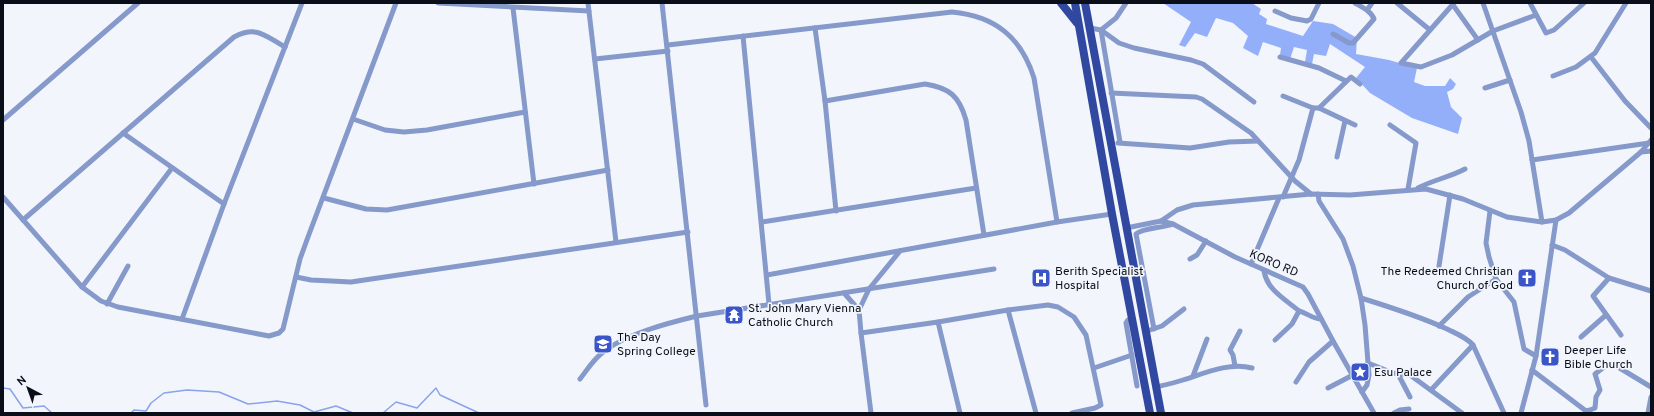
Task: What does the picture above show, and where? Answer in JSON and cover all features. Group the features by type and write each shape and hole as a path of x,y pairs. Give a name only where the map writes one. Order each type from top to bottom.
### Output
{"main road":[{"path":"1061,3 1078,25"},
{"path":"1075,3 1112,214 1150,413"},
{"path":"1085,3 1126,228 1134,248 1150,330 1156,387 1161,413"}],"street":[{"path":"3,120 138,3"},
{"path":"182,319 224,204 302,3"},
{"path":"3,197 82,287 95,298 107,304 270,336 275,335 282,329 308,237 324,198 396,3"},
{"path":"438,3 589,11"},
{"path":"588,3 616,242"},
{"path":"662,3 668,45 706,405"},
{"path":"1101,30 1116,18 1126,3"},
{"path":"1275,11 1291,18 1307,21 1311,19 1320,3"},
{"path":"1333,34 1349,43 1353,43 1374,19 1367,10 1355,3"},
{"path":"1367,10 1372,3"},
{"path":"1483,3 1521,112 1532,160 1542,222"},
{"path":"1532,4 1536,15 1547,33 1554,30 1584,3"},
{"path":"1553,76 1576,67 1591,57 1599,48 1626,3"},
{"path":"1399,4 1430,30"},
{"path":"1478,40 1453,4 1401,63 1421,67 1452,55 1494,31 1536,15"},
{"path":"513,8 534,184"},
{"path":"668,45 952,12 968,13 990,22 1008,34 1018,44 1029,62 1034,78 1057,222"},
{"path":"815,28 825,101 836,211"},
{"path":"1090,28 1101,30 1119,44 1203,64 1254,102"},
{"path":"1101,30 1120,142"},
{"path":"23,220 225,44 244,31 260,32 285,47"},
{"path":"743,36 769,304"},
{"path":"595,58 668,51"},
{"path":"1280,57 1320,68 1346,81"},
{"path":"1591,57 1625,100 1651,128"},
{"path":"1251,264 1281,197 1292,178 1316,108 1351,77 1360,84"},
{"path":"1485,88 1510,80"},
{"path":"825,101 925,84 948,90 961,104 966,120 984,235"},
{"path":"1111,93 1199,98 1251,133 1292,178 1311,194"},
{"path":"1282,96 1316,108 1355,126"},
{"path":"352,119 385,130 404,132 427,130 525,112"},
{"path":"1337,157 1345,121"},
{"path":"1390,125 1416,143 1408,189"},
{"path":"122,133 224,204"},
{"path":"1111,143 1120,142 1190,148 1229,142 1258,141"},
{"path":"1532,160 1650,142"},
{"path":"1161,221 1177,210 1193,205 1311,194 1350,195 1408,189 1436,191 1490,211 1520,220 1542,222 1556,220 1568,213 1641,152 1650,142"},
{"path":"1641,152 1651,151"},
{"path":"82,287 172,168"},
{"path":"1417,189 1429,182 1444,178 1465,169"},
{"path":"324,198 366,209 387,210 608,170"},
{"path":"762,222 976,188"},
{"path":"1318,194 1319,201 1343,239 1353,266 1365,325 1368,363 1368,381 1362,392"},
{"path":"1439,266 1450,195"},
{"path":"1490,211 1486,243 1496,279 1514,302 1524,349 1536,356"},
{"path":"767,275 1057,222 1112,214"},
{"path":"1521,413 1536,356 1556,220"},
{"name":"KORO RD","path":"1126,228 1161,221 1173,224 1264,271 1302,287 1308,294 1374,413"},
{"path":"1134,248 1138,232 1173,224"},
{"path":"296,277 311,280 351,282 688,232"},
{"path":"1190,259 1198,255 1206,241"},
{"path":"1552,245 1569,252 1609,278 1651,291"},
{"path":"871,413 859,310 870,289 900,251"},
{"path":"107,304 128,266"},
{"path":"580,379 601,353 655,328 697,316 994,268"},
{"path":"1264,271 1266,280 1271,288 1299,311 1315,319 1321,319"},
{"path":"1609,278 1593,296 1621,335"},
{"path":"1440,326 1468,297 1496,279"},
{"path":"844,293 859,310"},
{"path":"1360,298 1405,311 1465,338 1473,345 1504,413"},
{"path":"861,333 1008,310 1048,305 1058,307 1074,317 1086,335 1101,405 1072,413"},
{"path":"1150,330 1162,326 1184,309"},
{"path":"1008,310 1036,413"},
{"path":"1275,340 1292,324 1299,311"},
{"path":"1580,337 1606,314"},
{"path":"1132,319 1128,320 1126,323 1137,386"},
{"path":"938,322 960,413"},
{"path":"1235,366 1233,355 1230,350 1240,331"},
{"path":"1193,376 1207,339"},
{"path":"1296,382 1308,362 1333,341"},
{"path":"1431,390 1473,345"},
{"path":"1094,368 1132,354"},
{"path":"1368,363 1393,373 1408,374 1462,413"},
{"path":"1532,370 1585,412 1595,408 1596,397 1600,390 1596,374 1608,364 1613,364 1651,387"},
{"path":"1156,387 1205,372 1235,366 1252,368"},
{"path":"1398,374 1410,398"},
{"path":"1328,388 1352,375"},
{"path":"1648,413 1651,397"},
{"path":"1394,413 1400,410 1410,409"}],"shaded area":[{"path":"1163,3 1252,3 1261,9 1259,14 1267,19 1266,24 1303,36 1313,21 1333,24 1357,38 1356,54 1389,60 1417,68 1414,82 1425,86 1445,86 1450,78 1456,84 1453,89 1447,92 1451,107 1462,118 1458,134 1412,118 1370,93 1356,78 1365,67 1330,44 1326,56 1314,54 1312,64 1305,62 1307,50 1294,47 1290,59 1280,55 1281,48 1263,42 1258,56 1243,48 1248,36 1233,23 1216,18 1207,37 1195,33 1185,47 1179,45 1191,22"}],"waterway":[{"path":"3,388 10,389 23,408 44,406 52,413"},
{"path":"383,413 396,402 417,408 436,388 440,395 479,413"},
{"path":"131,413 134,410 146,411 151,403 164,393 187,390 219,392 248,404 277,401 300,405 314,412 336,406 353,413"}],"place":[{"name":"Berith Specialist Hospital","path":"1041,278"},
{"name":"The Redeemed Christian Church of God","path":"1527,278"},
{"name":"St. John Mary Vienna Catholic Church","path":"734,315"},
{"name":"The Day Spring College","path":"603,344"},
{"name":"Deeper Life Bible Church","path":"1550,357"},
{"name":"Esu Palace","path":"1360,372"}]}
